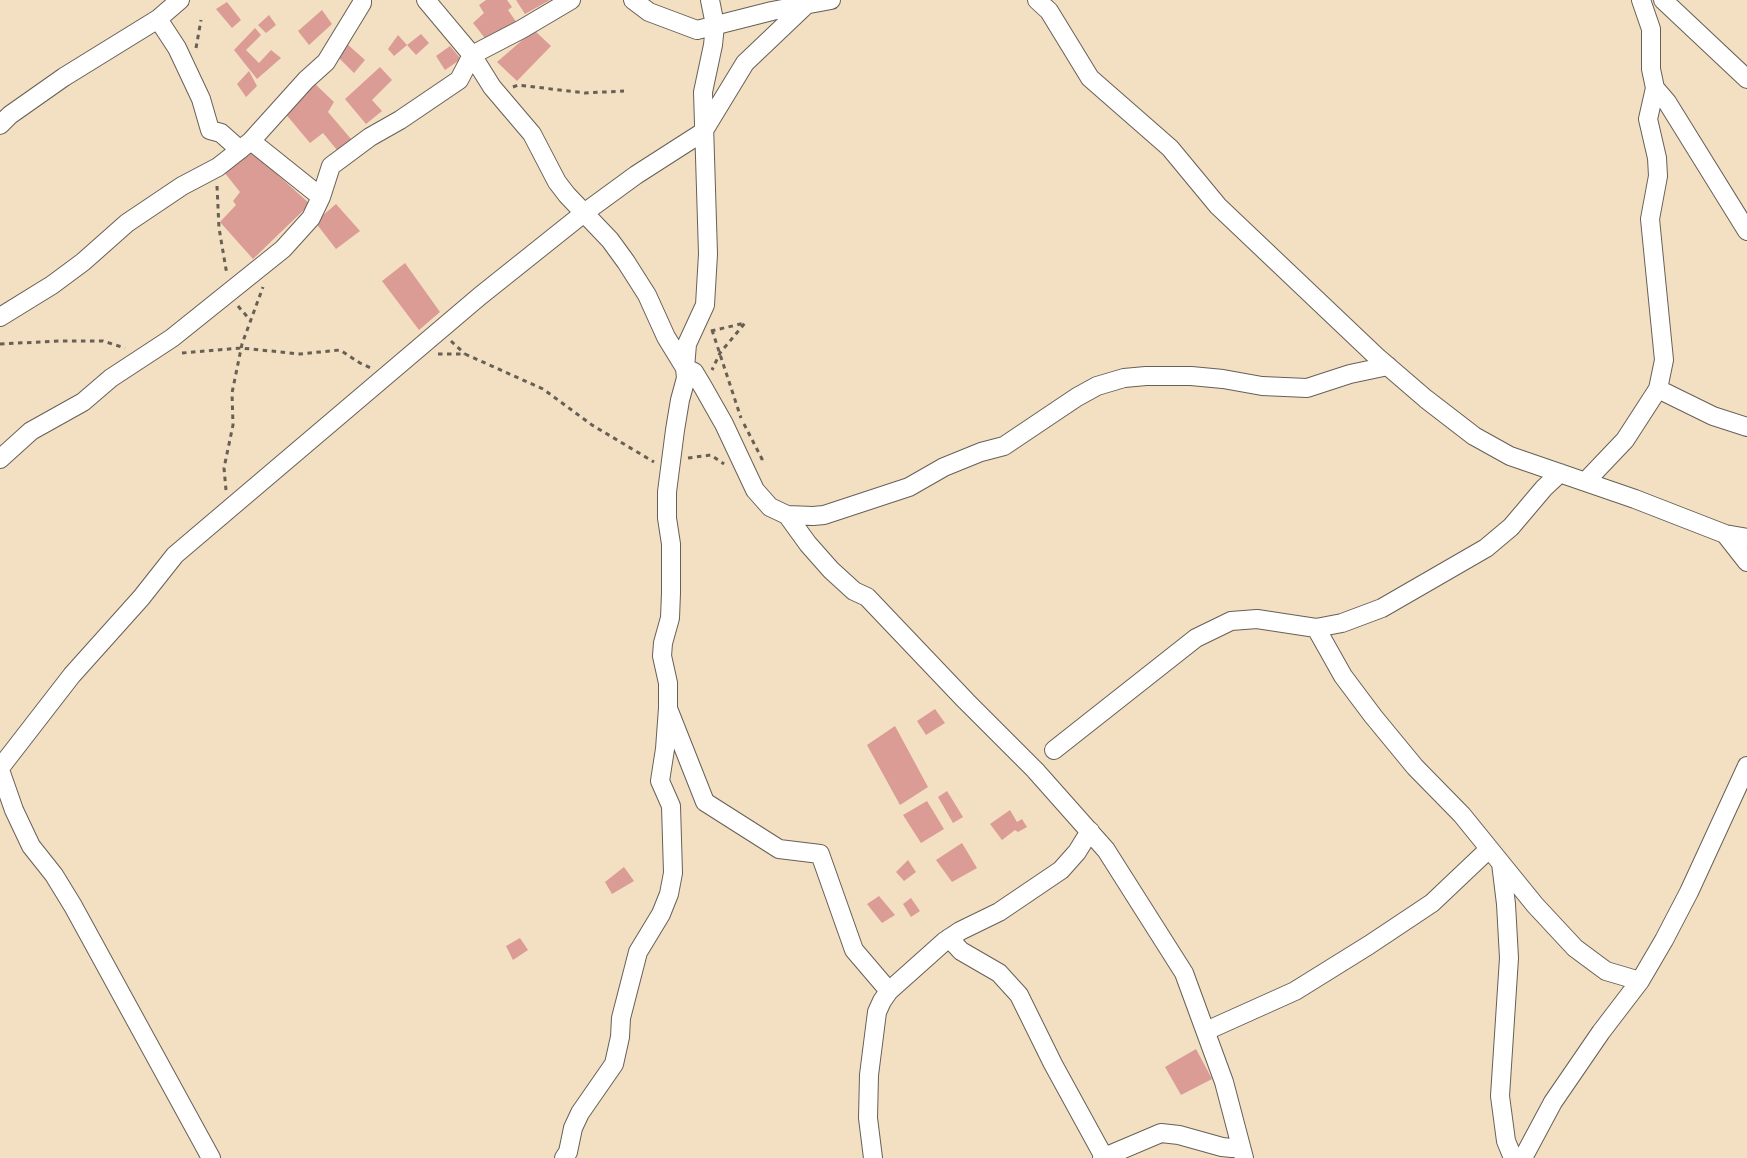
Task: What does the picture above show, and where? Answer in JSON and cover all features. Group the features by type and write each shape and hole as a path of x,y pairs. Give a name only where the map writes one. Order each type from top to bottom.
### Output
{"street":[{"path":"0,125 10,115 64,77 158,19 180,0"},
{"path":"0,317 52,285 152,205 215,169 246,145 306,80 326,62 362,0"},
{"path":"426,0 472,55 496,92 532,134 557,182 610,240 626,262 647,295 666,337 685,368 694,372 724,424 755,490 770,507 787,516 831,570 854,591 867,597 883,613 1035,770 1106,850 1184,973 1224,1082 1243,1152"},
{"path":"0,459 31,431 83,402 111,378 172,338 283,249 311,218 332,166 370,137 400,120 459,80 472,55 570,0"},
{"path":"633,0 649,12 697,30 772,11 831,0"},
{"path":"564,1158 580,1113 614,1064 620,1037 621,1017 638,952 661,914 674,873 671,806 660,781 668,708 668,683 662,656 670,618 667,492 676,420 686,378 687,344 705,305 708,254 703,92 715,26 710,0"},
{"path":"1037,0 1048,11 1089,78 1096,85 1170,148 1218,206 1316,301 1426,399 1474,436 1510,456 1560,472 1725,534 1747,538"},
{"path":"1586,482 1625,440 1658,388 1664,360 1650,219 1658,177 1657,158 1648,119 1654,88 1651,69 1651,29 1641,0"},
{"path":"1663,0 1747,79"},
{"path":"210,1158 73,906 54,875 31,846 14,810 0,769 72,675 141,598 175,555 480,296 584,213 636,175 703,132 745,63 806,5"},
{"path":"158,19 177,48 201,99 210,130 246,145 321,197"},
{"path":"1654,88 1667,102 1747,231"},
{"path":"787,516 813,516 837,512 909,487 944,467 981,452 1004,446 1077,397 1097,386 1124,378 1191,376 1262,387 1306,388 1350,374 1388,366"},
{"path":"1658,388 1713,416 1747,427"},
{"path":"1054,750 1196,638 1231,621 1257,619 1316,628 1342,623 1383,608 1486,548 1511,527 1560,472"},
{"path":"1725,534 1747,562"},
{"path":"1316,628 1343,676 1373,716 1415,767 1462,815 1535,905 1575,948 1606,971 1640,981"},
{"path":"668,708 705,802 779,849 820,854 854,950 889,991"},
{"path":"1523,1158 1553,1102 1601,1032 1640,981 1689,892 1747,766"},
{"path":"873,1158 868,1118 869,1075 877,1012 889,991 950,938 999,912 1061,870 1077,852 1090,831"},
{"path":"1206,1031 1295,991 1432,903 1495,856"},
{"path":"1495,856 1506,904 1509,958 1500,1096 1506,1141 1513,1158"},
{"path":"950,938 961,951 999,973 1019,994 1103,1158 1161,1133 1179,1135 1243,1152"}],"path":[{"path":"496,92 518,85 585,93 624,91"},
{"path":"215,169 219,228 231,291 238,306 250,321"},
{"path":"228,510 224,468 233,425 232,393 241,348 264,285 270,260"},
{"path":"705,305 741,417"},
{"path":"692,335 745,323 720,353 703,387"},
{"path":"0,344 103,341 146,355"},
{"path":"175,353 241,348 300,354 340,350 360,363 386,375"},
{"path":"412,353 465,354 543,388 592,425 670,471 683,458 711,455 727,465"}],"building":[{"path":"486,0 507,0 512,7 508,10 517,23 488,42 473,23 484,13 479,5"},
{"path":"516,0 550,0 525,14"},
{"path":"227,2 241,20 232,28 216,9"},
{"path":"322,10 332,24 309,45 298,31"},
{"path":"269,15 276,25 266,33 258,25"},
{"path":"255,28 261,35 246,50 259,63 271,50 281,58 257,79 234,50"},
{"path":"534,30 551,46 517,81 497,62"},
{"path":"421,34 429,43 416,55 407,45"},
{"path":"398,35 407,45 394,56 388,49"},
{"path":"346,43 365,60 354,73 334,53"},
{"path":"450,46 461,59 445,70 436,56"},
{"path":"380,67 392,80 372,100 382,111 366,124 345,99"},
{"path":"249,71 257,86 246,97 237,84"},
{"path":"313,82 334,102 328,112 351,139 337,150 323,133 310,143 284,112"},
{"path":"250,150 310,204 253,259 220,222 236,205 233,201 240,192 224,172"},
{"path":"336,204 360,231 336,249 315,222"},
{"path":"405,263 440,312 419,330 382,281"},
{"path":"935,709 945,723 926,735 917,721"},
{"path":"895,726 928,787 900,805 867,745"},
{"path":"947,791 963,817 953,823 938,797"},
{"path":"927,801 944,829 921,843 903,815"},
{"path":"1010,810 1017,822 1022,819 1027,827 1018,832 1015,830 1002,840 990,824"},
{"path":"962,843 977,868 952,882 936,860"},
{"path":"908,860 916,872 904,881 896,872"},
{"path":"624,867 634,881 612,894 605,882"},
{"path":"879,896 895,915 882,923 867,904"},
{"path":"911,898 920,911 911,917 903,904"},
{"path":"520,938 528,950 513,960 506,946"},
{"path":"1196,1049 1212,1079 1181,1095 1165,1067"}]}
